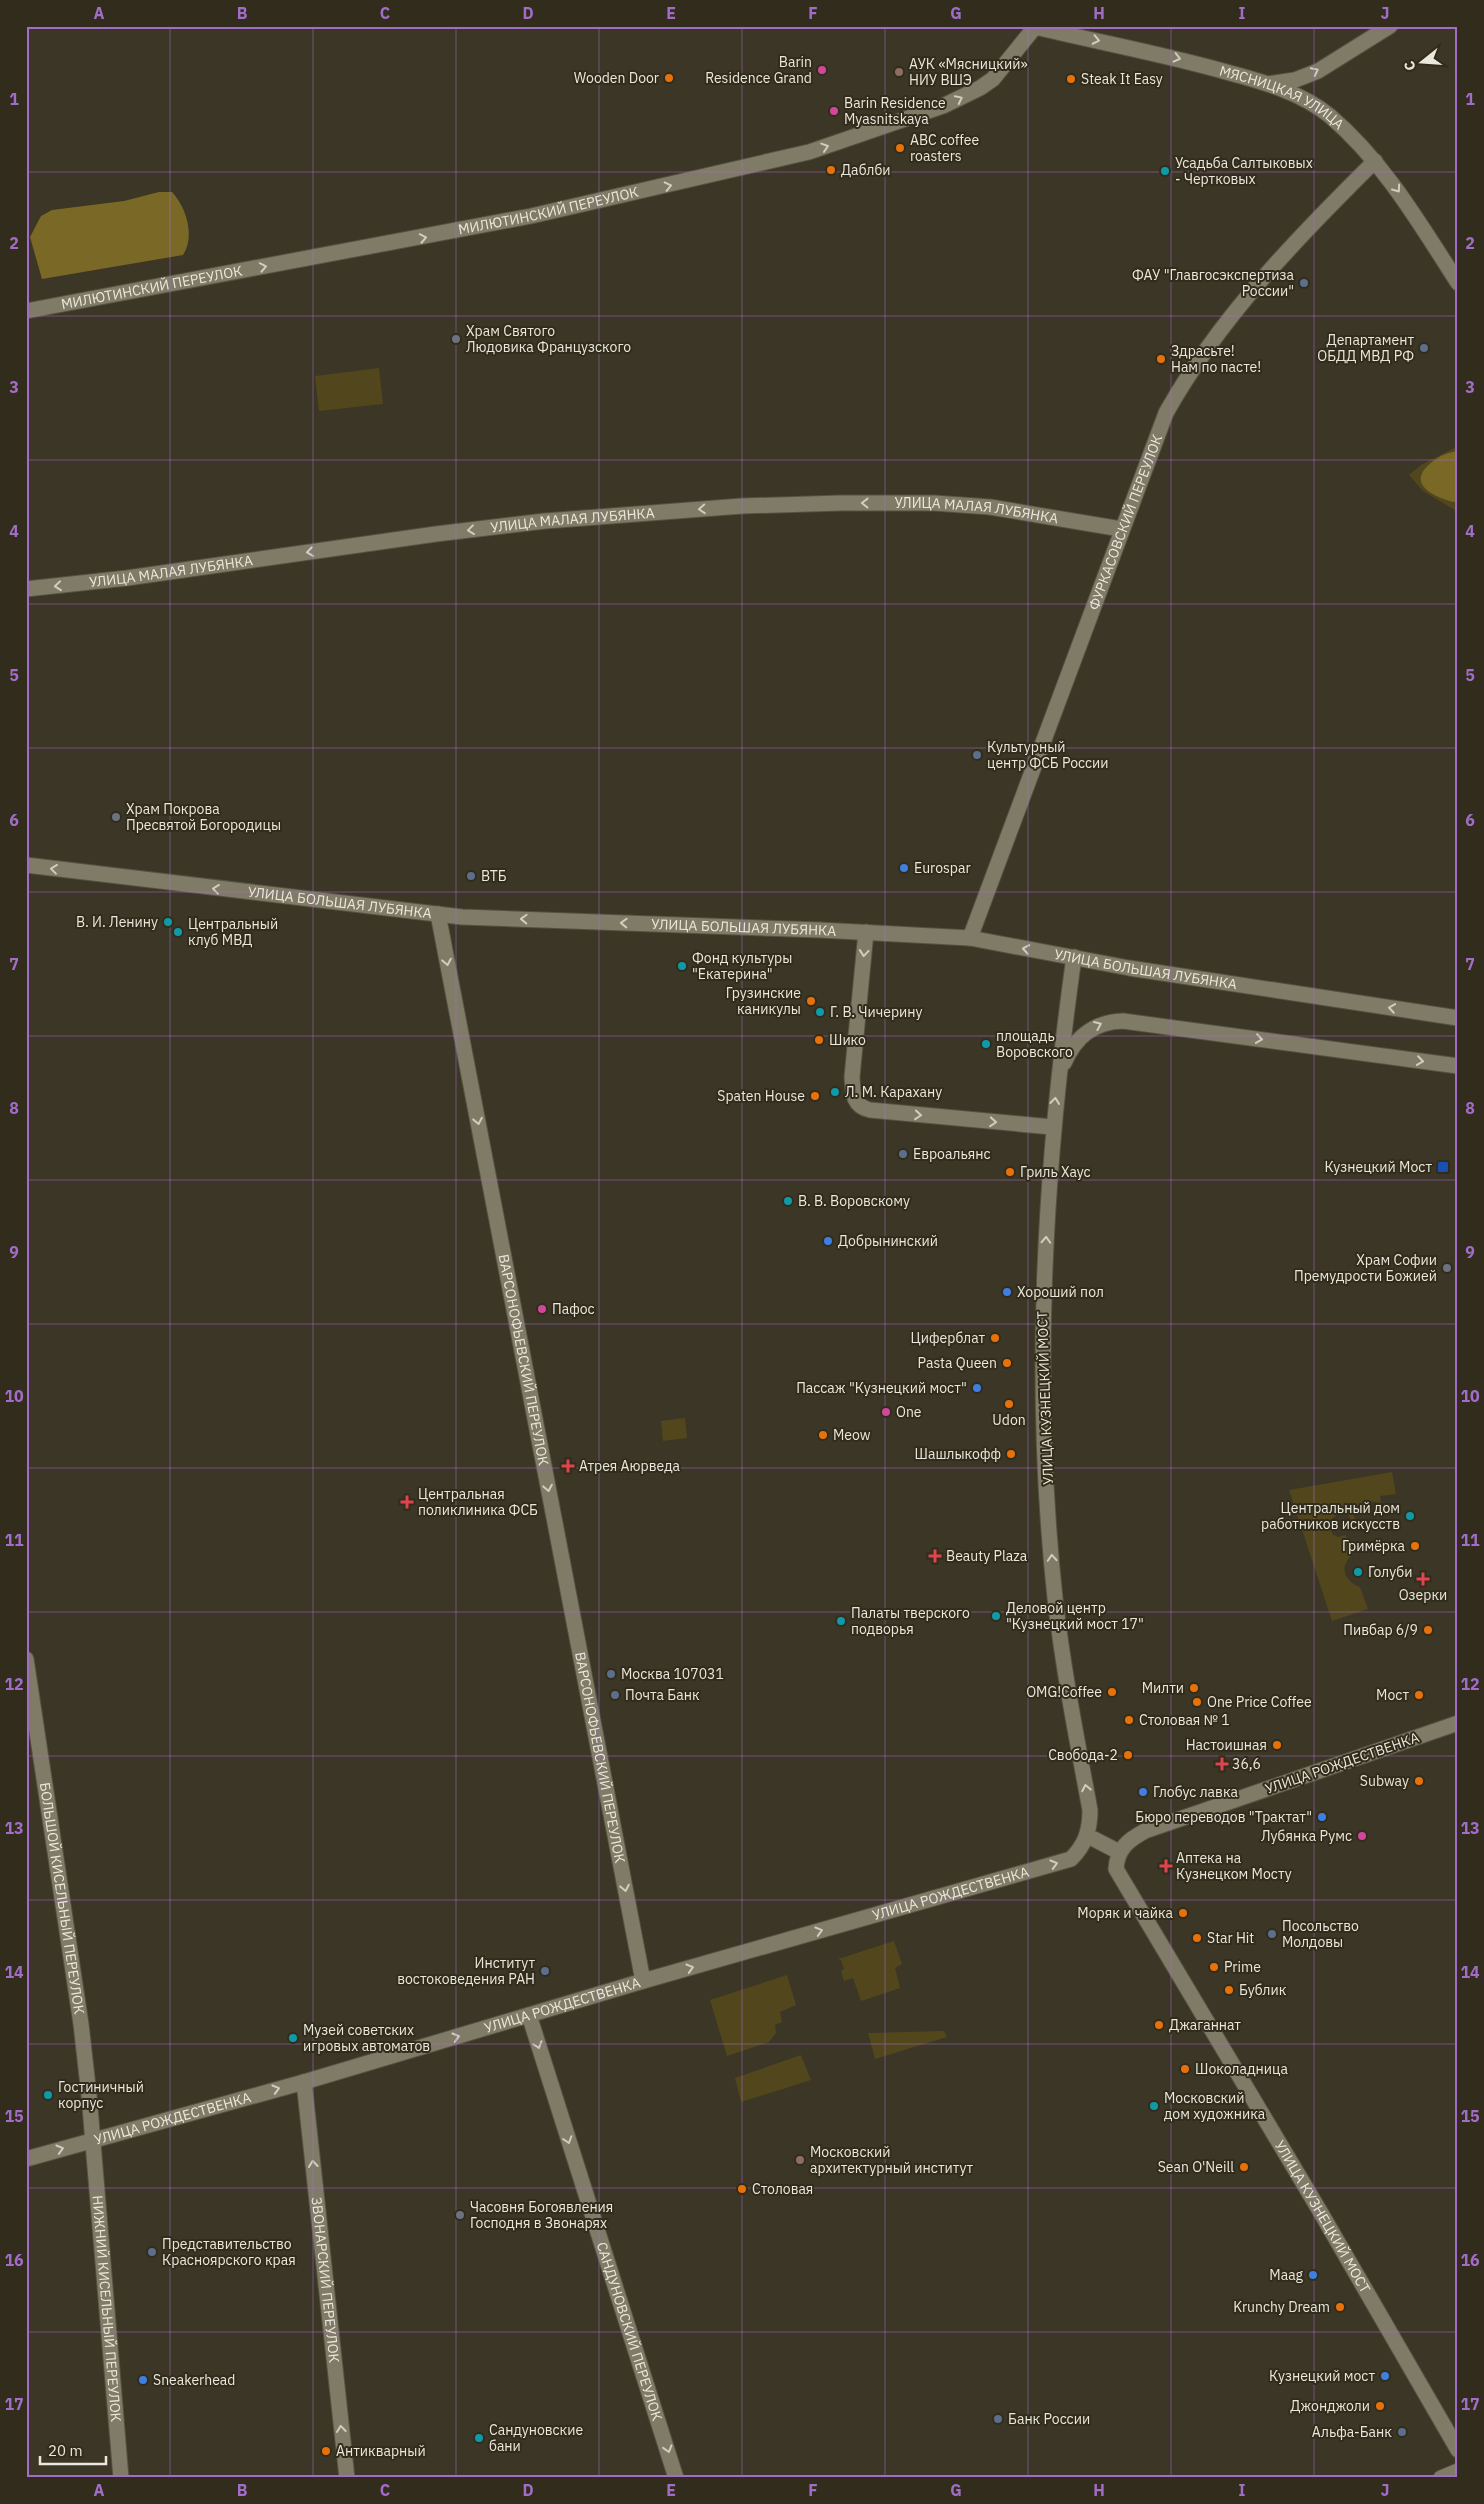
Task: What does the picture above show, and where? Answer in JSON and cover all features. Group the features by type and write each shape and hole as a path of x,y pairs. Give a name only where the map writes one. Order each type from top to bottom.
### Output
{"street":[{"path":"1268,84 1295,80 1318,71 1390,26"},
{"name":"МЯСНИЦКАЯ УЛИЦА","path":"1033,27 1177,58 1268,84 1308,101 1329,115 1375,161 1398,190 1458,283"},
{"name":"МИЛЮТИНСКИЙ ПЕРЕУЛОК","path":"26,312 521,218 809,152 943,106 980,88 992,79 1033,27"},
{"name":"ФУРКАСОВСКИЙ ПЕРЕУЛОК","path":"970,938 1159,427 1176,395 1235,312 1332,203 1375,161"},
{"name":"УЛИЦА МАЛАЯ ЛУБЯНКА","path":"26,589 127,578 436,534 545,521 742,506 841,503 990,507 1121,529"},
{"name":"УЛИЦА БОЛЬШАЯ ЛУБЯНКА","path":"26,865 469,917 866,932 970,938 1129,968 1458,1018"},
{"name":"ВАРСОНОФЬЕВСКИЙ ПЕРЕУЛОК","path":"438,914 643,1981"},
{"path":"866,932 852,1077 852,1093 860,1106 870,1110 1052,1128"},
{"name":"УЛИЦА КУЗНЕЦКИЙ МОСТ","path":"1074,957 1052,1128 1042,1315 1044,1422 1055,1596 1068,1700 1090,1810 1090,1838"},
{"path":"1058,1075 1070,1050 1081,1036 1091,1028 1108,1021 1123,1020 1458,1066"},
{"name":"БОЛЬШОЙ КИСЕЛЬНЫЙ ПЕРЕУЛОК","path":"26,1659 81,2024 94,2140"},
{"name":"УЛИЦА РОЖДЕСТВЕНКА","path":"1119,1852 1132,1838 1144,1831 1458,1723"},
{"path":"1090,1838 1119,1852"},
{"name":"УЛИЦА РОЖДЕСТВЕНКА","path":"26,2158 304,2082 643,1981 1071,1859 1090,1838"},
{"name":"УЛИЦА КУЗНЕЦКИЙ МОСТ","path":"1119,1852 1116,1869 1118,1877 1321,2213 1458,2450"},
{"name":"САНДУНОВСКИЙ ПЕРЕУЛОК","path":"529,2015 676,2478"},
{"name":"ЗВОНАРСКИЙ ПЕРЕУЛОК","path":"304,2082 347,2478"},
{"name":"НИЖНИЙ КИСЕЛЬНЫЙ ПЕРЕУЛОК","path":"94,2140 120,2478"},
{"path":"1441,2478 1458,2471"}],"shaded area":[{"path":"159,192 172,192 182,206 189,231 187,248 183,255 42,279 30,237 41,216 52,210 124,201"},
{"path":"379,368 383,404 319,411 315,376"},
{"path":"1458,446 1458,512 1423,491 1409,475 1421,465"},
{"path":"1458,451 1458,501 1453,502 1441,498 1425,488 1421,482 1421,476 1424,469 1432,462 1445,454"},
{"path":"685,1418 687,1438 663,1441 661,1421"},
{"path":"1392,1472 1396,1494 1380,1496 1381,1503 1369,1501 1358,1506 1354,1516 1356,1522 1352,1522 1348,1514 1340,1512 1330,1521 1332,1534 1338,1537 1346,1535 1351,1556 1345,1565 1345,1574 1351,1582 1360,1587 1368,1609 1332,1621 1289,1490"},
{"path":"894,1941 902,1964 895,1968 900,1988 861,2001 853,1978 844,1981 841,1971 844,1969 841,1960 838,1959"},
{"path":"787,1975 796,2005 780,2012 782,2022 775,2025 776,2033 769,2042 727,2056 710,2000"},
{"path":"944,2031 947,2037 875,2059 868,2033"},
{"path":"801,2055 811,2080 741,2102 735,2078"}],"place":[{"name":"Barin Residence Grand","path":"822,70"},
{"name":"АУК «Мясницкий» НИУ ВШЭ","path":"899,72"},
{"name":"Wooden Door","path":"669,78"},
{"name":"Steak It Easy","path":"1071,79"},
{"name":"Barin Residence Myasnitskaya","path":"834,111"},
{"name":"ABC coffee roasters","path":"900,148"},
{"name":"Даблби","path":"831,170"},
{"name":"Усадьба Салтыковых - Чертковых","path":"1165,171"},
{"name":"ФАУ \"Главгосэкспертиза России\"","path":"1304,283"},
{"name":"Храм Святого Людовика Французского","path":"456,339"},
{"name":"Департамент ОБДД МВД РФ","path":"1424,348"},
{"name":"Здрасьте! Нам по пасте!","path":"1161,359"},
{"name":"Культурный центр ФСБ России","path":"977,755"},
{"name":"Храм Покрова Пресвятой Богородицы","path":"116,817"},
{"name":"Eurospar","path":"904,868"},
{"name":"ВТБ","path":"471,876"},
{"name":"В. И. Ленину","path":"168,922"},
{"name":"Центральный клуб МВД","path":"178,932"},
{"name":"Фонд культуры \"Екатерина\"","path":"682,966"},
{"name":"Грузинские каникулы","path":"811,1001"},
{"name":"Г. В. Чичерину","path":"820,1012"},
{"name":"Шико","path":"819,1040"},
{"name":"площадь Воровского","path":"986,1044"},
{"name":"Л. М. Карахану","path":"835,1092"},
{"name":"Spaten House","path":"815,1096"},
{"name":"Евроальянс","path":"903,1154"},
{"name":"Кузнецкий Мост","path":"1443,1167"},
{"name":"Гриль Хаус","path":"1010,1172"},
{"name":"В. В. Воровскому","path":"788,1201"},
{"name":"Добрынинский","path":"828,1241"},
{"name":"Храм Софии Премудрости Божией","path":"1447,1268"},
{"name":"Хороший пол","path":"1007,1292"},
{"name":"Пафос","path":"542,1309"},
{"name":"Циферблат","path":"995,1338"},
{"name":"Pasta Queen","path":"1007,1363"},
{"name":"Пассаж \"Кузнецкий мост\"","path":"977,1388"},
{"name":"Udon","path":"1009,1404"},
{"name":"One","path":"886,1412"},
{"name":"Meow","path":"823,1435"},
{"name":"Шашлыкофф","path":"1011,1454"},
{"name":"Атрея Аюрведа","path":"568,1466"},
{"name":"Центральная поликлиника ФСБ","path":"407,1502"},
{"name":"Центральный дом работников искусств","path":"1410,1516"},
{"name":"Гримёрка","path":"1415,1546"},
{"name":"Beauty Plaza","path":"935,1556"},
{"name":"Голуби","path":"1358,1572"},
{"name":"Озерки","path":"1423,1579"},
{"name":"Деловой центр \"Кузнецкий мост 17\"","path":"996,1616"},
{"name":"Палаты тверского подворья","path":"841,1621"},
{"name":"Пивбар 6/9","path":"1428,1630"},
{"name":"Москва 107031","path":"611,1674"},
{"name":"Милти","path":"1194,1688"},
{"name":"OMG!Coffee","path":"1112,1692"},
{"name":"Почта Банк","path":"615,1695"},
{"name":"Мост","path":"1419,1695"},
{"name":"One Price Coffee","path":"1197,1702"},
{"name":"Столовая № 1","path":"1129,1720"},
{"name":"Настоишная","path":"1277,1745"},
{"name":"Свобода-2","path":"1128,1755"},
{"name":"36,6","path":"1222,1764"},
{"name":"Subway","path":"1419,1781"},
{"name":"Глобус лавка","path":"1143,1792"},
{"name":"Бюро переводов \"Трактат\"","path":"1322,1817"},
{"name":"Лубянка Румс","path":"1362,1836"},
{"name":"Аптека на Кузнецком Мосту","path":"1166,1866"},
{"name":"Моряк и чайка","path":"1183,1913"},
{"name":"Посольство Молдовы","path":"1272,1934"},
{"name":"Star Hit","path":"1197,1938"},
{"name":"Prime","path":"1214,1967"},
{"name":"Институт востоковедения РАН","path":"545,1971"},
{"name":"Бублик","path":"1229,1990"},
{"name":"Джаганнат","path":"1159,2025"},
{"name":"Музей советских игровых автоматов","path":"293,2038"},
{"name":"Шоколадница","path":"1185,2069"},
{"name":"Гостиничный корпус","path":"48,2095"},
{"name":"Московский дом художника","path":"1154,2106"},
{"name":"Московский архитектурный институт","path":"800,2160"},
{"name":"Sean O'Neill","path":"1244,2167"},
{"name":"Столовая","path":"742,2189"},
{"name":"Часовня Богоявления Господня в Звонарях","path":"460,2215"},
{"name":"Представительство Красноярского края","path":"152,2252"},
{"name":"Maag","path":"1313,2275"},
{"name":"Krunchy Dream","path":"1340,2307"},
{"name":"Кузнецкий мост","path":"1385,2376"},
{"name":"Sneakerhead","path":"143,2380"},
{"name":"Джонджоли","path":"1380,2406"},
{"name":"Банк России","path":"998,2419"},
{"name":"Альфа-Банк","path":"1402,2432"},
{"name":"Сандуновские бани","path":"479,2438"},
{"name":"Антикварный","path":"326,2451"}]}
